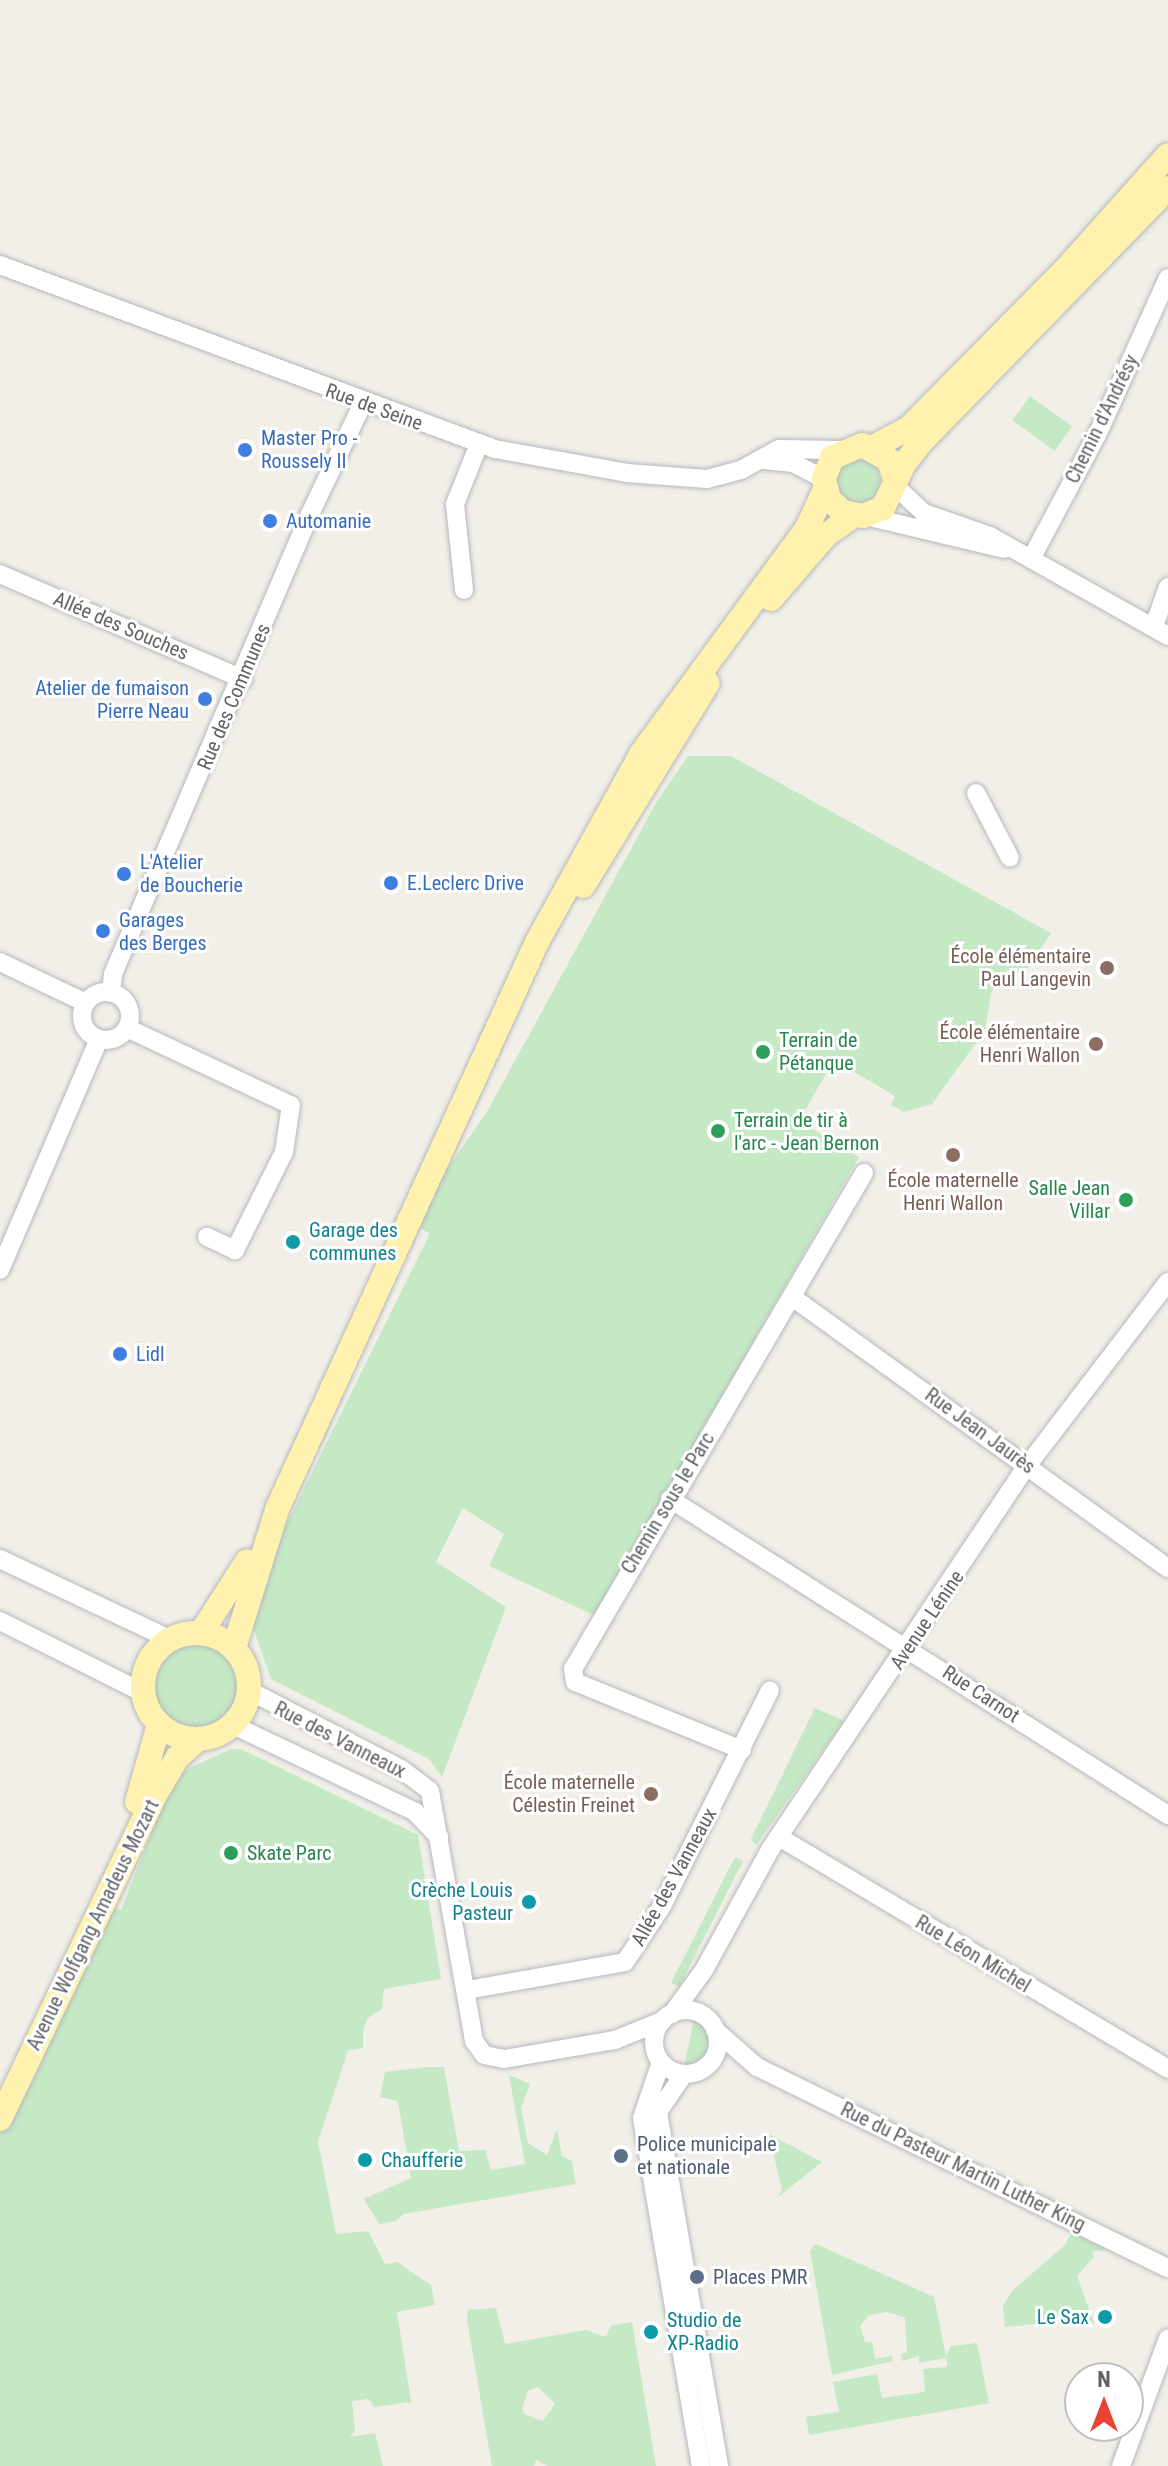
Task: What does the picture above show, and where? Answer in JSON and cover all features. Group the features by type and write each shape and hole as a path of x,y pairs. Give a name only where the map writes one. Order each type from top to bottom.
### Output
{"main road":[{"path":"201,1633 278,1507 501,1027 515,986 596,827 676,700 804,532 840,450 873,447 909,428 1065,270 1168,155"},
{"path":"501,1027 715,672 818,544 858,516 883,508 923,440 1168,188"},
{"path":"873,447 889,460 895,483"},
{"path":"824,484 835,507 858,516"},
{"path":"234,1648 278,1507"},
{"path":"201,1633 234,1648 246,1665 250,1691 233,1725 197,1740 159,1724 144,1693 148,1664 169,1639 201,1633"},
{"name":"Avenue Wolfgang Amadeus Mozart","path":"0,2112 146,1784 159,1724"},
{"name":"Avenue Wolfgang Amadeus Mozart","path":"0,2119 155,1795 177,1758 197,1740"}],"street":[{"name":"Rue de Seine","path":"0,265 479,444 627,473 707,479 761,460 779,449 840,450"},
{"name":"Chemin d'Andrésy","path":"1031,559 1097,435 1168,278"},
{"name":"Rue des Communes","path":"111,993 113,974 243,679 310,514 363,403"},
{"path":"464,590 455,504 479,444"},
{"name":"Rue de Seine","path":"761,460 793,463 824,484"},
{"path":"895,483 924,513 973,528 1161,631 1168,587"},
{"path":"858,516 1011,549"},
{"name":"Allée des Souches","path":"0,574 243,679"},
{"path":"976,793 1010,858"},
{"path":"0,962 86,1003"},
{"path":"111,993 127,1004 127,1028 115,1039 99,1039 83,1025 86,1003 97,994 111,993"},
{"path":"127,1028 291,1105 284,1152 235,1250 207,1237"},
{"path":"0,1270 99,1039"},
{"name":"Chemin sous le Parc","path":"742,1750 575,1682 573,1669 597,1621 864,1173"},
{"name":"Avenue Lénine","path":"667,2017 704,1970 779,1837 1028,1465 1168,1282"},
{"name":"Rue Jean Jaurès","path":"792,1297 1168,1568"},
{"name":"Rue Carnot","path":"670,1499 909,1647 1168,1815"},
{"path":"0,1559 169,1639"},
{"path":"0,1621 144,1693"},
{"name":"Allée des Vanneaux","path":"467,1990 625,1962 649,1929 770,1690"},
{"name":"Rue des Vanneaux","path":"250,1691 423,1784 436,1805 474,2041 492,2058 615,2040"},
{"name":"Rue des Vanneaux","path":"233,1725 415,1812 439,1837"},
{"name":"Rue Léon Michel","path":"779,1837 1168,2069"},
{"path":"704,1970 716,2054 705,2068 684,2074 659,2103 659,2124 719,2466"},
{"path":"615,2040 667,2017 691,2011 711,2024"},
{"path":"667,2017 654,2037 658,2058 642,2118 701,2466"},
{"name":"Rue du Pasteur Martin Luther King","path":"711,2024 757,2067"},
{"path":"615,2040 647,2045 658,2058 684,2074"},
{"name":"Rue du Pasteur Martin Luther King","path":"705,2068 729,2061 757,2067 1168,2268"},
{"path":"1121,2466 1167,2344"}],"green space":[{"path":"1030,396 1072,427 1054,451 1012,420"},
{"path":"858,459 874,465 880,481 874,497 858,503 842,497 836,481 842,465"},
{"path":"688,756 731,756 1051,933 1025,972 1007,970 991,993 985,1030 932,1104 904,1112 891,1105 895,1096 834,1060 799,1121 859,1157 596,1616 489,1566 504,1534 463,1508 436,1562 506,1607 442,1777 429,1759 271,1679 252,1624 286,1525 430,1233 409,1224 488,1110 656,803"},
{"path":"195,1643 219,1650 231,1662 238,1686 231,1710 219,1722 195,1729 171,1722 159,1710 152,1686 159,1662 171,1650"},
{"path":"815,1708 844,1721 756,1845 751,1839"},
{"path":"231,1749 241,1749 418,1835 441,1979 384,1989 382,2009 368,2018 363,2031 363,2048 348,2050 318,2141 336,2234 368,2231 385,2264 397,2262 431,2285 435,2305 397,2312 411,2402 374,2407 369,2399 352,2401 355,2431 350,2437 375,2433 383,2466 0,2466 0,2122 93,1901 121,1910 174,1775"},
{"path":"735,1857 743,1861 679,1987 671,1983"},
{"path":"694,2018 708,2029 710,2050 700,2063 684,2068"},
{"path":"444,2067 459,2151 485,2150 491,2170 525,2164 509,2075 530,2084 521,2108 528,2143 547,2155 557,2129 562,2156 572,2161 576,2184 403,2214 396,2221 379,2224 364,2199 411,2178 398,2101 380,2097 385,2072"},
{"path":"769,2134 822,2162 778,2197 782,2190"},
{"path":"1071,2233 1109,2250 1092,2251 1094,2257 1077,2276 1094,2323 1083,2327 1078,2320 1005,2327 1003,2306 1012,2291 1065,2245"},
{"path":"816,2244 934,2297 946,2356 951,2346 977,2343 989,2403 809,2435 806,2417 839,2412 833,2382 877,2374 882,2398 925,2392 923,2369 947,2367 946,2358 919,2363 919,2356 902,2361 901,2354 907,2352 905,2318 888,2312 869,2315 860,2326 865,2342 872,2342 875,2359 892,2356 893,2361 832,2375 810,2251"},
{"path":"496,2308 505,2344 586,2330 605,2337 612,2325 632,2322 656,2466 548,2466 536,2460 534,2466 492,2466 467,2320 468,2310","holes":["538,2387 555,2404 543,2421 524,2414 522,2408 528,2391"]}],"place":[{"name":"Master Pro - Roussely II","path":"245,450"},
{"name":"Automanie","path":"270,521"},
{"name":"Atelier de fumaison Pierre Neau","path":"205,699"},
{"name":"L'Atelier de Boucherie","path":"124,874"},
{"name":"E.Leclerc Drive","path":"391,883"},
{"name":"Garages des Berges","path":"103,931"},
{"name":"École élémentaire Paul Langevin","path":"1107,968"},
{"name":"École élémentaire Henri Wallon","path":"1096,1044"},
{"name":"Terrain de Pétanque","path":"763,1052"},
{"name":"Terrain de tir à l'arc - Jean Bernon","path":"718,1131"},
{"name":"École maternelle Henri Wallon","path":"953,1155"},
{"name":"Salle Jean Villar","path":"1126,1200"},
{"name":"Garage des communes","path":"293,1242"},
{"name":"Lidl","path":"120,1354"},
{"name":"École maternelle Célestin Freinet","path":"651,1794"},
{"name":"Skate Parc","path":"231,1853"},
{"name":"Crèche Louis Pasteur","path":"529,1902"},
{"name":"Police municipale et nationale","path":"621,2156"},
{"name":"Chaufferie","path":"365,2160"},
{"name":"Places PMR","path":"697,2277"},
{"name":"Le Sax","path":"1105,2317"},
{"name":"Studio de XP-Radio","path":"651,2332"}]}
